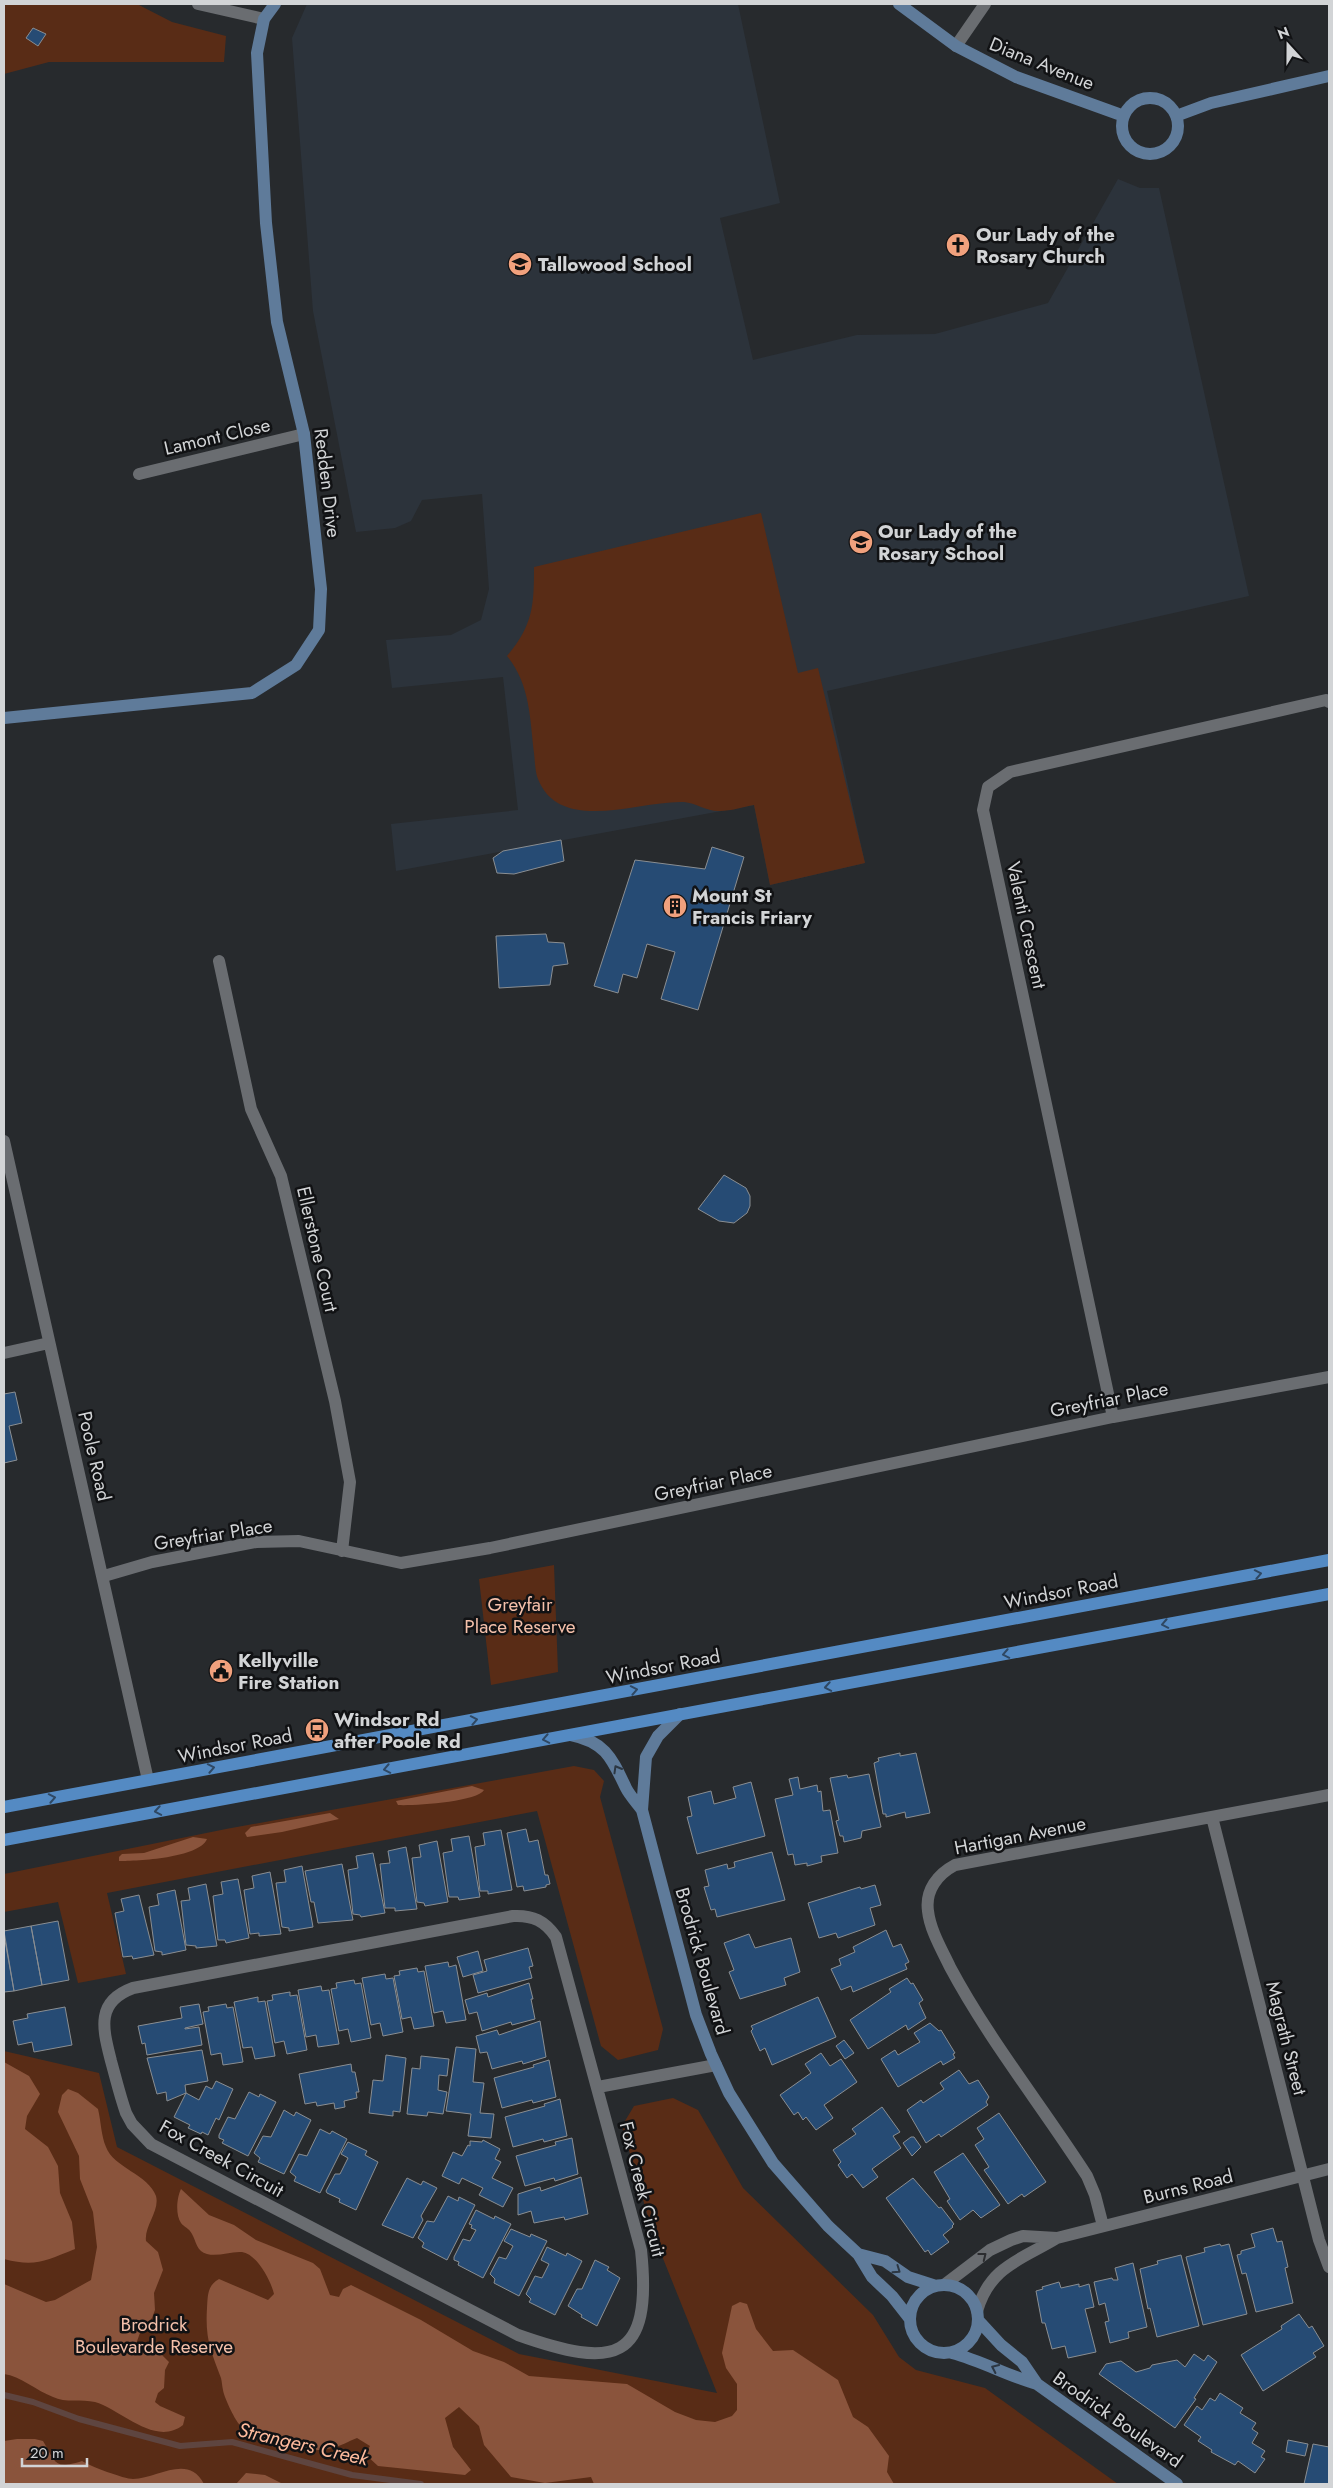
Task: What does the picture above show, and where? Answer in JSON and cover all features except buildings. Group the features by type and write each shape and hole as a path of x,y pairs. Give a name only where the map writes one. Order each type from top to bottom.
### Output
{"main road":[{"name":"Windsor Road","path":"4,1807 1329,1560"},
{"path":"4,1840 1329,1594"}],"street":[{"path":"198,4 264,19"},
{"name":"Redden Drive","path":"4,718 252,693 296,666 319,630 321,588 304,434 277,322 266,223 257,53 264,19 275,4"},
{"name":"Diana Avenue","path":"899,4 956,46 1016,77 1124,116"},
{"path":"956,46 985,4"},
{"path":"1176,116 1211,103 1329,76"},
{"path":"1146,99 1164,102 1176,116 1177,134 1173,143 1158,153 1148,154 1140,152 1126,141 1122,124 1124,116 1129,108 1146,99"},
{"name":"Lamont Close","path":"139,474 304,434"},
{"name":"Valenti Crescent","path":"1113,1417 983,810 988,787 1010,772 1326,700 1329,702"},
{"name":"Ellerstone Court","path":"219,961 250,1108 282,1176 335,1401 350,1482 342,1551"},
{"name":"Poole Road","path":"4,1141 48,1343 104,1576 148,1780"},
{"path":"4,1353 48,1343"},
{"name":"Greyfriar Place","path":"104,1576 152,1562 256,1542 299,1541 401,1563 490,1548 1113,1417 1329,1377"},
{"name":"Brodrick Boulevard","path":"680,1714 658,1736 646,1757 642,1810 683,1974 696,2015 716,2065 750,2129 773,2163 828,2226 858,2254 872,2277 892,2296 910,2319"},
{"name":"Brodrick Boulevard","path":"571,1735 584,1737 603,1749 617,1766 626,1789 642,1810"},
{"name":"Hartigan Avenue","path":"1103,2226 1095,2195 1087,2176 958,1982 930,1920 928,1898 938,1878 955,1865 1329,1795"},
{"name":"Magrath Street","path":"1212,1817 1321,2246 1329,2267"},
{"name":"Fox Creek Circuit","path":"524,1916 544,1922 556,1937 598,2087 641,2250 644,2273 642,2304 635,2333 622,2348 602,2354 547,2344 518,2335 151,2144 132,2124 126,2114 103,2023 108,2006 115,1998 133,1988 524,1916"},
{"path":"598,2087 716,2065"},
{"name":"Burns Road","path":"978,2315 986,2288 996,2274 1010,2263 1029,2255 1057,2238 1329,2169"},
{"name":"Burns Road","path":"940,2286 990,2250 1011,2240 1022,2236 1057,2238"},
{"name":"Brodrick Boulevard","path":"858,2254 885,2262 908,2277 940,2286"},
{"path":"940,2286 961,2290 974,2303 978,2315 973,2337 968,2344 952,2352 934,2352 919,2343 914,2336 910,2319 911,2310 920,2295 940,2286"},
{"name":"Brodrick Boulevard","path":"978,2315 1001,2345 1022,2362 1037,2384"},
{"name":"Brodrick Boulevard","path":"952,2352 981,2362 1010,2376 1037,2384 1177,2484"}],"shaded area":[{"name":"Our Lady of the Rosary School","path":"307,4 738,4 780,203 720,218 753,360 857,335 935,334 1048,303 1118,179 1140,188 1159,188 1249,596 827,691 865,863 770,885 754,805 396,871 391,824 518,810 503,677 392,688 386,640 451,635 481,620 489,589 482,494 422,500 411,521 395,528 356,532 313,311 292,38"},
{"path":"472,1786 484,1790 470,1798 444,1802 398,1805 396,1801"},
{"path":"330,1813 339,1819 282,1832 247,1837 245,1833 251,1827"},
{"path":"193,1837 207,1839 202,1845 181,1854 153,1859 119,1861 119,1857 122,1854 144,1853"},
{"path":"4,2062 29,2076 40,2094 27,2116 25,2129 48,2147 58,2166 60,2193 72,2222 75,2249 40,2262 32,2263 4,2259"},
{"path":"68,2089 78,2093 98,2109 103,2138 110,2154 146,2182 156,2196 156,2207 147,2230 146,2241 158,2252 163,2270 154,2293 155,2310 152,2318 141,2330 135,2347 140,2354 147,2350 156,2349 169,2362 165,2370 164,2388 158,2393 155,2402 185,2417 183,2425 172,2431 150,2430 95,2402 58,2399 10,2375 4,2374 4,2284 46,2302 55,2300 91,2280 97,2247 93,2212 80,2179 79,2156 58,2112 62,2095"},
{"path":"181,2189 209,2215 234,2225 256,2240 313,2263 320,2269 330,2295 339,2297 343,2289 351,2285 421,2320 473,2351 504,2362 529,2376 627,2384 675,2412 696,2420 715,2422 732,2416 737,2410 737,2384 726,2368 722,2353 732,2306 740,2302 747,2304 756,2329 773,2351 793,2350 838,2380 853,2417 868,2427 889,2456 887,2472 894,2484 594,2484 591,2477 545,2483 511,2477 484,2445 479,2426 459,2407 445,2418 453,2447 471,2470 465,2475 378,2466 365,2454 370,2446 357,2438 335,2447 321,2450 295,2450 270,2444 248,2432 239,2424 232,2412 214,2360 207,2328 207,2319 209,2291 212,2285 219,2279 268,2300 274,2294 267,2276 258,2263 248,2254 238,2252 211,2255 201,2251 191,2232 179,2219 177,2206"},
{"path":"17,2439 43,2441 57,2463 61,2464 73,2464 82,2461 107,2472 133,2479 172,2470 190,2470 204,2484 4,2484 4,2441"},
{"path":"246,2473 265,2475 283,2484 236,2484"}],"green space":[{"path":"4,4 137,4 172,22 226,36 224,62 49,62 4,74"},
{"path":"761,513 798,673 818,668 865,863 770,885 754,805 716,811 684,802 603,811 582,810 564,806 549,796 536,773 530,714 525,690 515,667 507,656 516,645 527,624 532,604 534,567"},
{"name":"Greyfair Place Reserve","path":"554,1565 558,1672 491,1685 479,1579"},
{"path":"574,1766 594,1770 604,1781 600,1797 663,2029 658,2050 618,2060 601,2046 537,1811 107,1893 126,1974 78,1983 58,1902 4,1912 4,1874 226,1829"},
{"name":"Brodrick Boulevarde Reserve","path":"4,2051 99,2073 117,2147 519,2354 717,2393 652,2231 622,2126 634,2106 673,2098 698,2110 743,2188 873,2315 899,2357 916,2370 985,2388 1118,2484 4,2484"}],"waterway":[{"name":"Strangers Creek","path":"4,2395 33,2402 79,2419 180,2446 232,2442 352,2475 421,2484"}],"place":[{"name":"Our Lady of the Rosary Church","path":"958,245"},
{"name":"Tallowood School","path":"520,264"},
{"name":"Our Lady of the Rosary School","path":"861,542"},
{"name":"Mount St Francis Friary","path":"675,906"},
{"name":"Kellyville Fire Station","path":"221,1671"},
{"name":"Windsor Rd after Poole Rd","path":"317,1730"}]}
